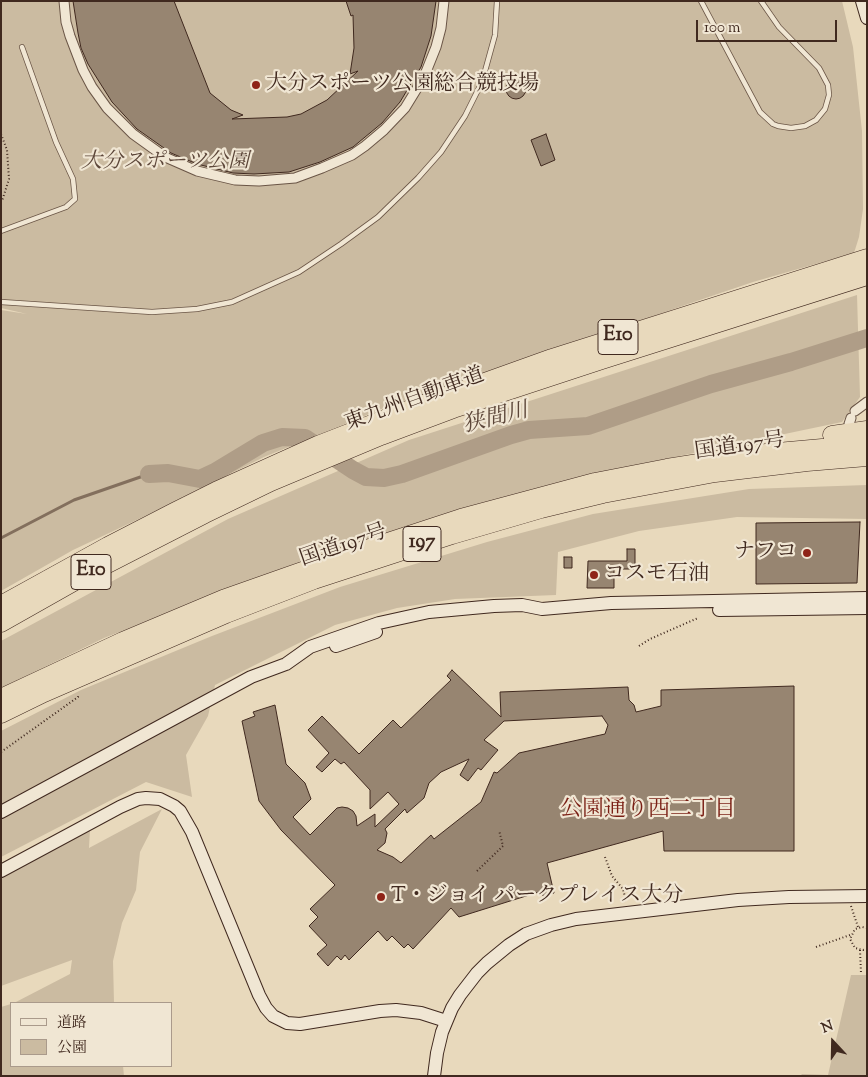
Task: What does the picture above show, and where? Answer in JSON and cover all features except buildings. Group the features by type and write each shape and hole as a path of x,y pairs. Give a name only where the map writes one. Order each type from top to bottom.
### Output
{"highway":[{"name":"東九州自動車道","path":"1,605 108,546 271,482 377,430 552,358 864,258"},
{"name":"東九州自動車道","path":"377,430 867,276"},
{"path":"719,459 856,423"},
{"name":"国道197号","path":"1,698 123,641 223,600 345,556 514,502 595,482 719,459 805,448 867,444"},
{"name":"国道197号","path":"1,714 44,693 226,614 314,580 452,535 590,497 723,472 867,456"},
{"path":"590,497 647,492 776,473 867,468"},
{"name":"東九州自動車道","path":"1,624 179,518"}],"street":[{"path":"64,1 68,29 83,70 99,97 124,125 154,150 187,168 225,178 248,181 277,180 307,174 352,154 374,139 405,108 424,77 438,37 444,1"},
{"path":"862,1 867,18"},
{"path":"856,423 867,402"},
{"path":"1,812 201,704 260,679 286,664 368,635 415,623 611,603 867,598"},
{"path":"542,609 733,611 867,608"},
{"path":"1,871 120,807 138,799 160,799 180,811 192,832 259,995 266,1008 274,1016 287,1023 300,1024 396,1010 421,1013 446,1021"},
{"path":"434,1076 436,1053 452,1008 468,984 487,963 526,934 551,925 593,917 738,900 867,896"}],"lane":[{"path":"1,302 152,312 197,309 232,302 299,272 378,217 418,178 441,152 465,116 482,82 495,35 497,1"},
{"path":"701,1 760,112 778,126 791,128 805,126 816,120 825,109 829,95 828,85 819,68 779,27 761,1"},
{"path":"1,231 66,207 75,199 73,180 56,142 22,47"}],"path":[{"path":"1,134 7,150 9,179 2,201"},
{"path":"639,646 650,639 698,618"},
{"path":"1,752 78,697 78,689"},
{"path":"477,871 503,846 499,830"},
{"path":"605,858 612,876 623,889 626,904"},
{"path":"850,903 858,927"},
{"path":"858,927 867,928"},
{"path":"816,947 850,935 858,927"},
{"path":"850,935 853,946 860,950 867,949"},
{"path":"860,950 861,973"}],"green space":[{"name":"大分スポーツ公園","path":"1,1 842,1 853,47 862,131 863,209 859,237 854,253 753,282 384,408 264,457 73,550 1,591 1,310 27,314 1,308"},
{"path":"857,295 860,397 842,422 584,476 332,549 104,638 1,688 1,641 228,519 409,440"},
{"path":"867,485 867,519 737,517 639,531 558,552 556,595 455,599 397,608 335,625 215,685 208,716 186,755 192,797 146,782 1,857 1,731 81,690 212,636 340,587 487,542 593,514 749,489"},
{"path":"162,809 140,852 136,890 122,923 113,961 114,1002 16,1002 70,974 72,960 1,986 1,877 90,829 89,848"},
{"path":"851,975 867,975 867,1076 800,1076 802,1074 828,1075"},
{"path":"10,1004 10,1067 123,1067 124,1076 1,1076 1,1007"}],"waterway":[{"name":"狭間川","path":"149,474 168,473 200,479 263,443 282,437 305,438 366,477 384,478 402,474 529,430 588,426 711,384 791,362 867,338"},
{"path":"1,538 74,500 149,474"}],"place":[{"name":"大分スポーツ公園総合競技場","path":"256,85"},
{"name":"ナフコ","path":"807,553"},
{"name":"コスモ石油","path":"594,575"},
{"name":"T・ジョイ パークプレイス大分","path":"381,897"}],"district":[{"name":"公園通り西二丁目","path":"648,811"}]}
